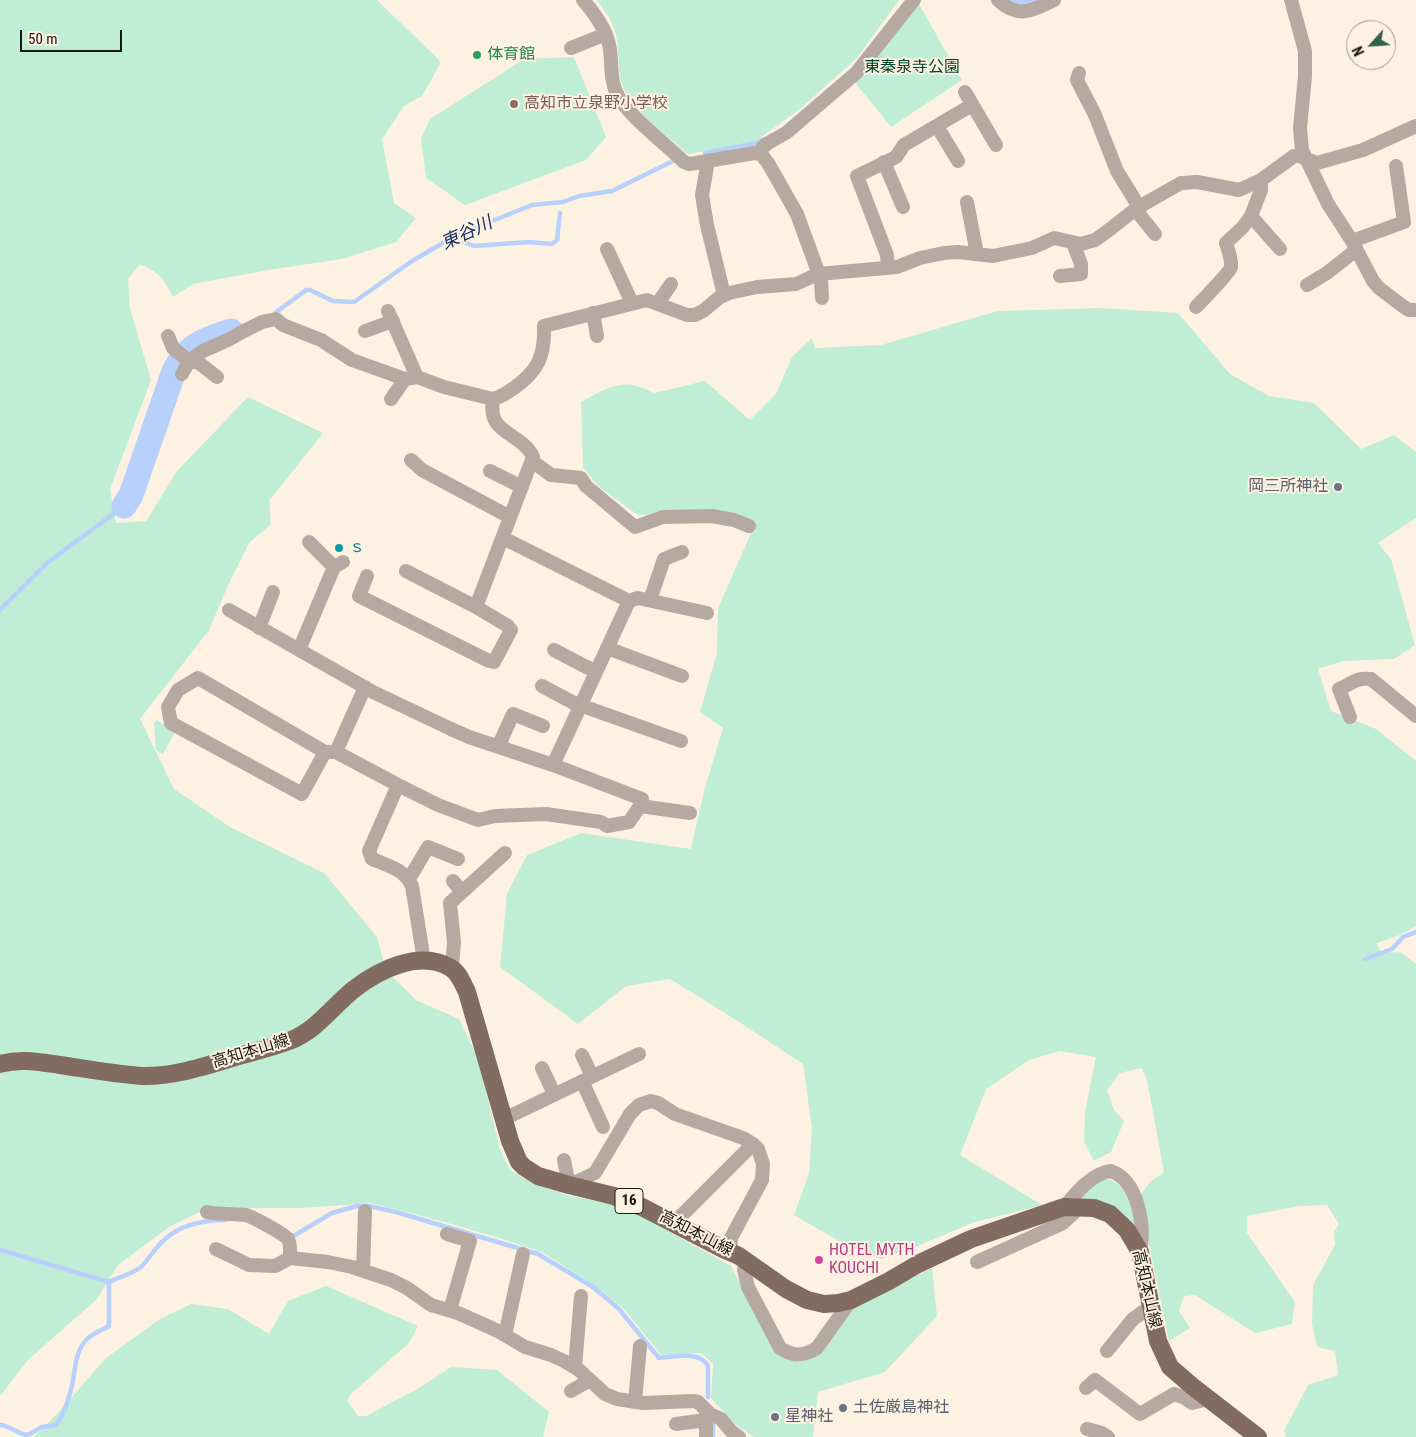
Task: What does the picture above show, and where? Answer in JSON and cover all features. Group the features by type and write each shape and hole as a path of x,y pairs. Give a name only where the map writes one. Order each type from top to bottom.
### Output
{"main road":[{"name":"高知本山線","path":"0,1064 27,1060 144,1076 195,1069 291,1041 317,1025 344,997 365,981 392,967 405,963 438,962 452,968 460,978 473,1006 514,1154 524,1168 538,1176 628,1200 739,1256 786,1289 808,1300 824,1304 851,1300 918,1264 972,1239 1072,1207 1094,1208 1110,1214 1128,1230 1140,1252 1158,1341 1170,1367 1258,1437"}],"street":[{"path":"582,0 598,18 606,34 610,48 613,84 623,104 684,162 689,164 747,153 760,154 768,163 797,214 821,280 822,298"},
{"path":"760,154 762,148 786,133 856,73 914,0"},
{"path":"998,0 1005,7 1021,12 1036,9 1054,0"},
{"path":"1291,0 1305,51 1305,76 1300,128 1302,150 1328,204 1354,245 1373,281 1379,288 1404,307 1409,310 1416,310"},
{"path":"571,48 606,34"},
{"path":"1075,77 1095,115 1117,170 1136,202 1139,214 1154,234"},
{"path":"965,92 996,145"},
{"path":"888,268 887,256 857,176 896,157 904,145 972,105"},
{"path":"937,126 958,161"},
{"path":"184,357 230,340 262,322 276,319 283,325 321,340 352,360 411,378 493,399 500,397 534,371 543,349 544,326 647,300 687,315 695,315 724,295 757,287 796,284 818,274 888,268 944,253 993,256 1032,248 1054,238 1081,244 1095,240 1116,226 1137,208 1181,183 1198,182 1239,190 1261,180 1294,156 1317,163 1352,154 1416,126"},
{"path":"708,161 702,195 707,225 724,295"},
{"path":"884,162 903,207"},
{"path":"1307,284 1327,273 1354,245 1404,222 1396,166"},
{"path":"1261,180 1270,194"},
{"path":"1196,308 1229,272 1231,259 1226,243 1251,216 1261,190 1261,180"},
{"path":"967,202 976,254"},
{"path":"1251,216 1280,249"},
{"path":"1060,276 1081,274 1081,264 1073,243"},
{"path":"608,249 632,303"},
{"path":"658,303 672,284"},
{"path":"593,313 597,336"},
{"path":"365,331 391,316 411,378"},
{"path":"168,336 173,348 184,357 199,363 217,377"},
{"path":"182,374 184,357"},
{"path":"391,399 411,378"},
{"path":"476,607 532,461 528,449 496,423 492,408 493,399"},
{"path":"411,460 422,470 510,517"},
{"path":"532,461 552,475 581,478 586,486 635,527 664,517 712,516 727,518 749,526"},
{"path":"490,471 522,487"},
{"path":"503,538 629,601 638,598 707,613"},
{"path":"298,650 338,565 309,542"},
{"path":"650,600 664,559 682,552"},
{"path":"367,576 359,596 494,662 511,630 508,626 476,607 406,571"},
{"path":"259,628 273,592"},
{"path":"552,766 629,601"},
{"path":"229,610 365,687 451,729 639,797 642,799 640,806 630,822 607,826 601,822 559,815 526,814 494,816 478,820 438,805 330,752 198,678 178,690 168,707 171,723 302,794 330,752 365,687"},
{"path":"607,648 682,676"},
{"path":"554,650 596,672"},
{"path":"1350,717 1339,689 1357,679 1368,678 1412,717"},
{"path":"542,686 574,703 681,741"},
{"path":"498,747 512,714 543,726"},
{"path":"398,785 368,851 372,859 408,876 412,886 424,961"},
{"path":"640,806 690,813"},
{"path":"409,880 428,847 458,859"},
{"path":"452,968 454,942 450,903 505,853"},
{"path":"452,881 462,892"},
{"path":"504,1119 639,1054"},
{"path":"582,1055 587,1078 603,1127"},
{"path":"542,1068 554,1094"},
{"path":"564,1160 569,1185 595,1173 630,1114 639,1105 651,1101 658,1103 675,1114 743,1138 758,1149 763,1164 762,1180 731,1238 730,1253"},
{"path":"674,1223 753,1144"},
{"path":"977,1262 1063,1223 1072,1207 1072,1197 1098,1175 1111,1171 1122,1176 1133,1191 1143,1238 1140,1252"},
{"path":"363,1271 365,1211"},
{"path":"207,1212 252,1217 288,1240 290,1258"},
{"path":"447,1234 470,1241 450,1310"},
{"path":"216,1249 249,1265 274,1266 290,1258 328,1262 391,1280 431,1305 450,1310 505,1335 525,1347 552,1355 574,1367 605,1394 617,1399 635,1402 694,1401 701,1404 706,1415 706,1437"},
{"path":"505,1335 523,1254"},
{"path":"748,1262 744,1270 748,1287 780,1348 788,1354 799,1355 817,1348 851,1300"},
{"path":"574,1367 581,1296"},
{"path":"1107,1351 1133,1319 1150,1306"},
{"path":"635,1402 640,1346"},
{"path":"570,1391 590,1380"},
{"path":"1086,1388 1096,1380 1140,1414 1174,1394 1183,1396 1192,1402 1209,1399"},
{"path":"676,1424 710,1414 721,1419 739,1437"},
{"path":"1088,1429 1108,1437"}],"green space":[{"path":"0,0 377,0 439,60 440,64 422,96 404,106 382,139 394,203 416,218 396,242 342,259 193,284 173,297 160,277 152,270 140,264 128,279 130,308 151,380 110,489 116,523 146,521 177,471 248,397 323,433 269,501 271,524 249,543 209,630 140,719 174,789 230,827 324,873 377,937 386,970 416,1000 459,1019 478,1058 500,1149 510,1170 530,1182 566,1195 611,1204 641,1216 731,1266 778,1355 794,1360 847,1312 932,1268 937,1316 885,1372 818,1392 813,1437 754,1437 735,1424 711,1398 713,1364 701,1353 661,1355 625,1310 602,1291 544,1253 441,1221 371,1203 301,1208 208,1208 169,1227 118,1265 97,1299 28,1360 0,1396"},
{"path":"597,0 899,0 857,58 801,108 752,144 688,154 641,113 627,94 620,77 615,33 610,19"},
{"name":"東秦泉寺公園","path":"919,4 962,80 891,127 853,80"},
{"path":"574,57 606,137 586,160 465,205 426,178 421,138 430,119 524,59"},
{"path":"1101,308 1178,313 1230,374 1269,396 1314,403 1361,449 1394,435 1416,452 1416,518 1378,543 1391,559 1415,645 1394,659 1343,661 1318,669 1331,711 1376,729 1416,761 1416,926 1400,935 1377,943 1381,953 1401,952 1416,964 1416,1437 1286,1437 1284,1431 1308,1385 1338,1375 1335,1351 1317,1347 1312,1324 1313,1285 1335,1245 1334,1232 1339,1224 1327,1205 1299,1206 1247,1216 1247,1233 1295,1302 1292,1324 1255,1333 1195,1295 1184,1296 1179,1311 1190,1328 1169,1341 1139,1197 1150,1182 1164,1172 1147,1080 1142,1068 1120,1073 1107,1090 1114,1110 1124,1121 1111,1152 1094,1161 1084,1142 1085,1111 1096,1057 1059,1051 1029,1060 986,1089 960,1155 1042,1205 975,1222 881,1259 846,1245 794,1215 809,1173 812,1129 803,1064 670,979 626,986 578,1024 500,967 507,894 527,855 581,833 691,849 704,791 723,728 700,712 717,653 718,608 756,522 707,511 638,515 598,486 583,467 581,402 608,388 625,384 643,388 654,393 705,381 750,420 776,394 792,357 812,338 815,348 881,345 998,311"},
{"path":"157,720 174,731 163,754 156,750 154,723"},
{"path":"1107,1179 1119,1185 1128,1196 1133,1210 1134,1224 1115,1207 1077,1200 1100,1181"},
{"path":"326,1286 418,1326 409,1343 352,1393 347,1400 358,1416 366,1416 419,1388 451,1367 497,1370 549,1412 543,1437 34,1437 57,1414 106,1358 160,1319 191,1304 228,1309 269,1334 288,1301"}],"waterway":[{"name":"東谷川","path":"1011,0 1019,2 1032,0"},
{"name":"東谷川","path":"705,153 757,143 762,140"},
{"name":"東谷川","path":"275,313 306,290 310,290 333,301 354,302 412,261 455,236 532,205 563,202 579,196 612,191 673,161"},
{"path":"464,242 474,246 529,242 552,244 557,240 560,213"},
{"name":"東谷川","path":"124,506 131,495 174,371 179,362 198,344 231,331"},
{"path":"0,610 47,563 124,506"},
{"path":"1365,959 1392,949 1403,937 1416,932"},
{"path":"290,1238 332,1213 357,1206 369,1206 396,1212 538,1254 593,1287 618,1308 659,1358 693,1356 704,1361 708,1366 708,1397"},
{"path":"0,1425 25,1435 42,1427 56,1425 68,1401 76,1360 83,1343 95,1333 109,1326 109,1282 130,1274 141,1267 161,1243 178,1230 201,1222 226,1220"},
{"path":"0,1250 109,1282"},
{"path":"713,1424 713,1437"}],"place":[{"name":"体育館","path":"477,55"},
{"name":"高知市立泉野小学校","path":"514,104"},
{"name":"岡三所神社","path":"1338,487"},
{"name":"ｓ","path":"339,548"},
{"name":"HOTEL MYTH KOUCHI","path":"819,1260"},
{"name":"土佐厳島神社","path":"843,1408"},
{"name":"星神社","path":"775,1417"}]}
